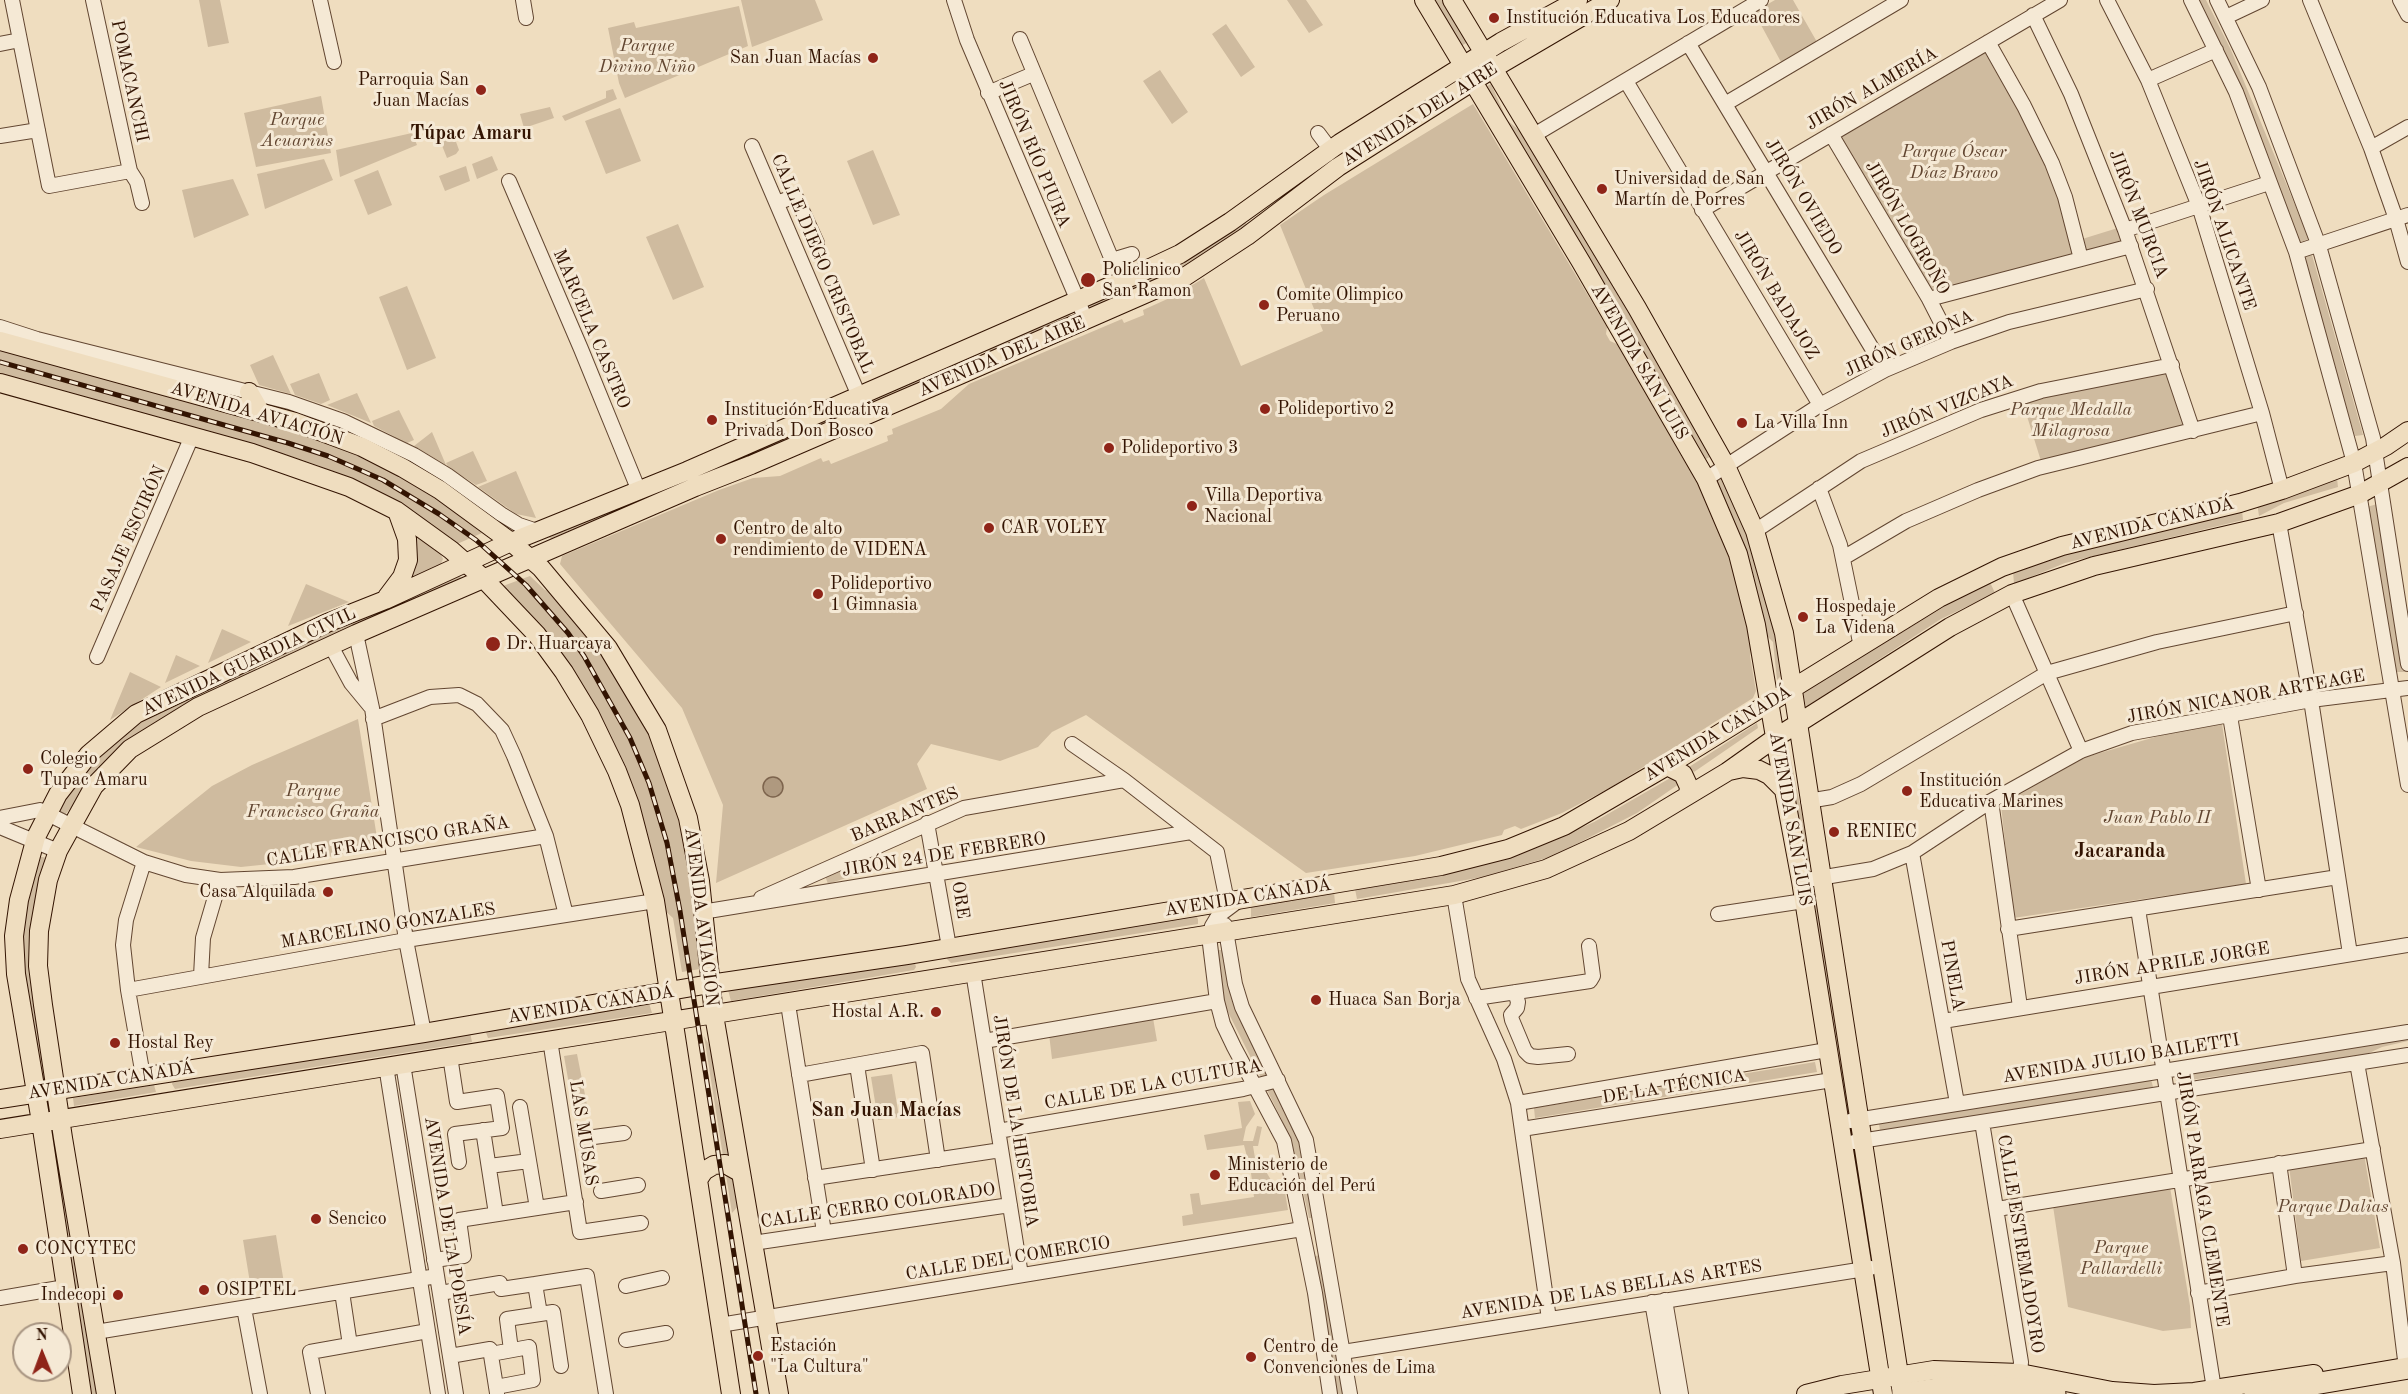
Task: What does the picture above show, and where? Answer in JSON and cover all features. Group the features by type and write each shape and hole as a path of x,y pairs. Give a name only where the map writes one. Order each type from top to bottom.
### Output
{"highway":[{"path":"2255,1394 2407,1367"},
{"path":"2330,1394 2407,1367"},
{"path":"1901,1387 1992,1386 2055,1394"}],"main road":[{"name":"AVENIDA SAN LUIS","path":"1424,0 1581,262 1706,479 1738,554 1749,590 1801,881 1882,1387"},
{"name":"AVENIDA SAN LUIS","path":"1452,0 1637,308 1726,466 1755,531 1784,633 1808,801 1823,878 1901,1387"},
{"name":"AVENIDA DEL AIRE","path":"483,578 530,558 860,396 1131,278 1197,245 1329,150 1484,52 1578,0"},
{"name":"AVENIDA DEL AIRE","path":"466,562 639,491 751,465 1186,276 1213,260 1338,167 1494,68 1610,0"},
{"path":"1264,197 1276,214"},
{"name":"AVENIDA AVIACIÓN","path":"0,341 261,413 362,447 440,490 511,542 530,558 576,608 608,648 657,730 688,818 700,881 714,1015 779,1394"},
{"path":"972,347 980,366"},
{"path":"133,378 157,369"},
{"path":"0,383 192,436 297,468 349,487 397,511 466,562 483,578 537,635 564,672 590,714 617,771 630,805 655,901 731,1394"},
{"path":"249,392 261,413"},
{"name":"AVENIDA CANADÁ","path":"0,1098 424,1033 710,984 907,955 1197,906 1226,904 1441,866 1508,849 1564,826 1769,704 1939,598 2002,567 2062,546 2240,503 2282,490 2354,463 2408,431"},
{"name":"AVENIDA CANADÁ","path":"0,1129 175,1099 788,1004 951,975 1228,933 1454,895 1546,869 1629,831 1727,772 1775,738 1950,627 2012,594 2094,566 2279,523 2360,494 2408,468"},
{"path":"2240,503 2253,506 2257,519 2250,530"},
{"path":"385,600 402,577 408,560 407,539 397,511"},
{"name":"AVENIDA GUARDIA CIVIL","path":"82,1394 16,974 14,936 19,900 35,840 58,794 89,754 136,714 327,623 385,600 466,562"},
{"path":"2002,567 2001,583 2012,594"},
{"name":"AVENIDA GUARDIA CIVIL","path":"106,1394 60,1120 38,966 39,931 48,880 58,851 94,786 130,749 198,707 483,578"},
{"path":"260,655 269,674"},
{"path":"1667,766 1683,774 1689,787 1688,795"},
{"path":"1727,772 1743,768 1759,770 1769,775 1784,790"},
{"path":"1347,882 1340,893 1341,900 1352,912"},
{"path":"946,948 940,953 940,964 946,973 951,975"},
{"path":"907,955 914,955 923,965 923,972 915,982"},
{"path":"470,1025 476,1027 481,1034 481,1043 477,1052"},
{"path":"170,1072 166,1076 164,1088 166,1093 175,1099"},
{"path":"698,1180 704,1171 714,1165 725,1164 741,1173"},
{"path":"1806,1394 1837,1386 1901,1387 1935,1370 2020,1373 2112,1391 2175,1393 2407,1367"}],"street":[{"path":"12,0 49,186 130,171"},
{"name":"POMACANCHI","path":"93,0 130,171 137,182 142,203"},
{"path":"320,0 334,62"},
{"path":"523,0 526,18"},
{"path":"1534,135 1761,0"},
{"path":"1725,104 1901,0"},
{"name":"JIRÓN ALMERÍA","path":"1702,210 2060,0"},
{"name":"JIRÓN ALICANTE","path":"2107,0 2148,80 2199,206 2262,413 2282,490"},
{"path":"2191,0 2236,92 2296,252 2354,463 2408,785"},
{"path":"2217,0 2259,87 2319,246 2375,451 2402,578 2408,664"},
{"path":"2226,17 2262,0"},
{"path":"2310,0 2402,217 2408,262"},
{"path":"2400,0 2408,15"},
{"name":"JIRÓN RÍO PIURA","path":"959,1 966,40 1086,320"},
{"name":"JIRÓN MURCIA","path":"2033,15 2071,94 2126,230 2193,431"},
{"path":"1020,39 1112,260 1127,256 1131,278"},
{"path":"0,44 20,40"},
{"path":"1988,42 2052,163 2065,197 2081,259"},
{"name":"JIRÓN OVIEDO","path":"1688,43 1885,370"},
{"path":"2148,80 2216,50"},
{"path":"988,93 1033,74"},
{"name":"JIRÓN BADAJOZ","path":"1626,81 1820,405"},
{"path":"2371,148 2408,127"},
{"path":"0,136 38,130"},
{"path":"1318,133 1329,150"},
{"name":"JIRÓN LOGROÑO","path":"1831,134 1929,299 1951,342"},
{"name":"CALLE DIEGO CRISTOBAL","path":"752,146 860,396"},
{"name":"MARCELA CASTRO","path":"509,182 639,491"},
{"path":"2126,230 2270,183"},
{"path":"777,203 790,198 797,199 817,243"},
{"path":"2296,252 2402,217"},
{"path":"1929,299 2131,246"},
{"name":"JIRÓN GERONA","path":"1706,479 1820,405 1885,370 1951,342 2009,322 2147,289"},
{"name":"AVENIDA AVIACIÓN","path":"0,327 37,339 289,402 372,434 429,463 510,519 537,531"},
{"name":"JIRÓN VIZCAYA","path":"1755,531 1861,461 1981,410 2041,391 2172,365"},
{"path":"1843,558 1906,521 1998,482 2043,466 2262,413"},
{"name":"PASAJE ESCIRÓN","path":"97,657 192,436"},
{"path":"1819,488 1834,524 1862,647"},
{"path":"2279,523 2311,700 2350,954"},
{"path":"2012,594 2081,751"},
{"path":"1808,801 1832,797 1861,784 2047,673 2157,642 2296,614"},
{"path":"356,634 372,713 393,861 424,1033"},
{"path":"331,646 351,683 372,713"},
{"name":"JIRÓN NICANOR ARTEAGE","path":"1801,881 1873,868 1912,854 1991,801 2081,751 2132,733 2311,700 2408,688"},
{"path":"372,713 430,697 459,695 477,705 502,730 546,836 567,915"},
{"path":"2230,716 2259,890"},
{"path":"1072,744 1124,780 1217,852 1226,904 1224,923 1228,933 1235,984 1242,1007 1306,1140 1350,1394"},
{"name":"BARRANTES","path":"744,906 964,808 1124,780"},
{"path":"1991,801 2020,1007"},
{"path":"0,818 40,810 48,812"},
{"name":"CALLE FRANCISCO GRAÑA","path":"48,812 144,862 186,875 220,880 294,878 546,836"},
{"name":"ORE","path":"927,823 937,874 946,948"},
{"path":"0,827 58,851"},
{"name":"JIRÓN 24 DE FEBRERO","path":"702,912 1191,832"},
{"name":"PINELA","path":"1912,854 1957,1103"},
{"path":"143,1076 128,990 123,945 126,920 144,862"},
{"path":"2008,929 2338,877"},
{"path":"201,976 203,938 220,880"},
{"path":"1454,895 1468,979 1504,1059 1518,1103 1549,1319"},
{"name":"MARCELINO GONZALES","path":"128,990 406,940 655,901"},
{"path":"1718,914 1804,902"},
{"path":"1226,904 1212,926 1209,936 1217,1000 1223,1024 1284,1141 1315,1293 1330,1394"},
{"name":"JIRÓN PARRAGA CLEMENTE","path":"2138,909 2179,1180 2214,1389"},
{"name":"JIRÓN APRILE JORGE","path":"1942,1021 2408,945"},
{"path":"1476,998 1590,981 1593,976 1589,946"},
{"name":"JIRÓN DE LA HISTORIA","path":"973,972 1021,1275"},
{"path":"1515,992 1518,1002 1511,1015 1525,1051 1530,1056 1538,1057 1568,1054"},
{"path":"984,1041 1217,1000"},
{"path":"788,1004 824,1232"},
{"name":"AVENIDA JULIO BAILETTI","path":"1839,1122 2408,1032"},
{"name":"LAS MUSAS","path":"550,1040 580,1232 641,1223"},
{"name":"DE LA TÉCNICA","path":"1518,1103 1827,1050"},
{"path":"800,1075 922,1053 938,1160"},
{"path":"1843,1144 2408,1055"},
{"path":"450,1056 457,1102 497,1096 502,1128 455,1134 459,1162"},
{"path":"2357,1063 2393,1263 2407,1367"},
{"name":"AVENIDA DE LA POESÍA","path":"395,1065 437,1276 456,1394"},
{"name":"AVENIDA DE LA POESÍA","path":"395,1065 420,1279 438,1394"},
{"path":"857,1065 873,1170"},
{"name":"CALLE DE LA CULTURA","path":"998,1131 1278,1080"},
{"name":"DE LA TÉCNICA","path":"1522,1130 1832,1080"},
{"path":"520,1107 537,1208"},
{"name":"CALLE ESTREMADOYRO","path":"1982,1122 2021,1362 2020,1373"},
{"path":"483,1130 496,1214"},
{"path":"594,1137 624,1133"},
{"path":"1997,1209 2373,1149"},
{"path":"815,1179 1001,1150"},
{"path":"489,1166 529,1161"},
{"path":"2279,1163 2295,1276"},
{"path":"601,1191 638,1185"},
{"path":"434,1260 464,1256 459,1220 576,1202"},
{"name":"CALLE CERRO COLORADO","path":"753,1243 1010,1205"},
{"name":"CALLE DEL COMERCIO","path":"720,1324 1302,1229"},
{"path":"2198,1293 2295,1276 2393,1263"},
{"name":"AVENIDA DE LAS BELLAS ARTES","path":"1343,1352 1884,1266"},
{"path":"96,1332 437,1276"},
{"path":"440,1293 500,1283 501,1288 587,1276 606,1394"},
{"path":"626,1286 662,1278"},
{"path":"535,1284 540,1314"},
{"path":"0,1298 66,1287"},
{"path":"342,1292 350,1345"},
{"path":"1658,1301 1668,1394"},
{"path":"1658,1301 1681,1394"},
{"path":"244,1308 260,1394"},
{"path":"511,1350 507,1319 553,1312 561,1366"},
{"path":"318,1394 310,1352 429,1331"},
{"path":"626,1340 666,1333"},
{"path":"450,1356 490,1349 496,1390 534,1387 529,1347 491,1354"}],"green space":[{"path":"199,0 220,0 229,43 208,47"},
{"path":"741,0 815,0 823,20 752,47"},
{"path":"1287,0 1306,0 1323,25 1309,33"},
{"path":"1433,0 1443,0 1468,42 1461,46"},
{"path":"1775,0 1793,0 1817,42 1781,62 1754,12"},
{"path":"2194,0 2206,0 2231,50 2309,239 2295,244"},
{"name":"Parque Divino Niño","path":"739,6 748,46 625,98 619,83 608,28 634,22 636,28"},
{"path":"1226,24 1255,67 1241,77 1212,34"},
{"name":"Parque Óscar Díaz Bravo","path":"1986,43 2043,148 2078,257 1934,294 1836,130"},
{"path":"1160,70 1188,112 1172,124 1143,81"},
{"path":"1491,84 1507,120 1520,131 1713,455 1706,459 1483,88"},
{"path":"613,89 617,99 565,121 562,116 606,98 606,91"},
{"name":"Parque Acuarius","path":"321,96 331,153 256,167 244,113"},
{"name":"Villa Deportiva Nacional","path":"1473,104 1607,327 1606,334 1610,341 1619,345 1683,459 1694,470 1720,529 1739,587 1752,645 1750,656 1756,691 1753,698 1610,788 1562,813 1521,829 1515,826 1504,830 1502,835 1415,856 1306,873 1086,715 1052,732 1038,747 1000,761 931,744 917,764 927,789 716,883 723,805 682,708 560,564 562,556 753,478 780,476 821,458 823,462 829,460 831,464 888,441 887,436 893,434 892,429 941,409 969,384 1122,319 1124,323 1144,315 1143,310 1174,296 1204,278 1241,366 1323,331 1280,225 1324,195"},
{"path":"550,107 554,118 524,128 520,114"},
{"path":"620,108 641,161 606,174 585,121"},
{"path":"412,133 417,145 340,177 336,150"},
{"path":"449,135 455,139 459,150 447,158 439,138"},
{"path":"873,150 900,215 873,225 847,161"},
{"path":"492,156 498,170 477,179 472,164"},
{"path":"324,159 333,180 265,209 257,174"},
{"path":"466,166 470,181 445,191 439,176"},
{"path":"378,170 392,205 368,215 354,180"},
{"path":"233,179 249,215 194,238 182,190"},
{"path":"1243,219 1248,226 1192,265 1093,313 1087,301"},
{"path":"678,224 704,287 673,300 646,237"},
{"path":"2121,227 2127,243 2084,255 2079,240"},
{"path":"2312,255 2363,435 2355,436 2301,258"},
{"path":"407,286 436,358 407,370 379,297"},
{"path":"1068,310 1073,321 987,356 984,347"},
{"path":"0,349 315,437 359,454 426,490 482,533 457,544 347,477 317,465 275,451 0,376"},
{"path":"273,355 291,394 259,385 250,365"},
{"path":"967,355 972,364 703,477 700,470"},
{"name":"Parque Medalla Milagrosa","path":"2165,367 2185,427 2041,461 2021,397"},
{"path":"319,373 330,400 321,404 295,395 290,384"},
{"path":"357,393 371,423 327,405"},
{"path":"399,410 414,440 407,443 374,426 372,421"},
{"path":"432,432 446,465 414,446"},
{"path":"473,451 487,481 476,485 448,467 446,463"},
{"path":"516,471 536,518 516,514 478,487"},
{"path":"1724,472 1750,534 1785,672 1777,680 1773,642 1766,635 1711,480"},
{"path":"2337,478 2338,487 2284,503 2259,516 2257,503"},
{"path":"683,481 684,485 556,541 544,535"},
{"path":"2377,504 2405,672 2395,672 2367,507"},
{"path":"2242,510 2243,520 2065,563 2014,584 2013,571 2069,550"},
{"path":"413,532 439,551 443,559 440,566 410,581"},
{"path":"460,575 461,580 273,664 270,661 270,657"},
{"path":"530,576 545,590 555,593 582,624 624,687 653,742 681,822 692,878 700,969 682,972 673,918 663,909 650,848 537,623 503,586"},
{"path":"1989,580 1995,593 1941,619 1806,707 1802,692"},
{"path":"306,584 349,602 288,626"},
{"path":"222,629 251,642 208,663"},
{"path":"176,655 200,666 165,683"},
{"path":"252,666 256,668 258,674 213,691 119,747 65,815 60,812 60,806 109,746 137,723"},
{"path":"130,672 161,687 110,720"},
{"name":"Parque Francisco Graña","path":"358,719 378,844 376,848 318,859 241,867 191,861 136,847 212,786 252,765"},
{"path":"1757,723 1758,728 1694,772 1689,767"},
{"name":"Juan Pablo II","path":"2222,724 2246,884 2013,918 2001,805 2086,757 2169,733"},
{"path":"1788,745 1812,864 1803,865 1783,747"},
{"path":"1672,777 1679,784 1637,813 1553,856 1483,877 1357,899 1355,889 1482,864 1538,847 1594,822"},
{"path":"36,856 48,858 43,1061 38,1064 21,967 24,910"},
{"path":"854,860 858,874 828,884 823,870"},
{"path":"1334,892 1335,903 1251,917 1251,907"},
{"path":"1817,893 1852,1112 1842,1114 1806,894"},
{"path":"1194,914 1198,919 1198,924 951,963 947,959 947,956"},
{"path":"1217,950 1224,950 1231,998 1271,1074 1299,1139 1314,1218 1309,1218 1297,1165 1281,1118 1224,1004"},
{"path":"914,960 916,967 914,970 731,1001 728,990"},
{"path":"649,1003 652,1013 488,1038 484,1027"},
{"path":"1153,1018 1157,1041 1052,1059 1049,1034"},
{"path":"470,1032 472,1042 175,1089 172,1084 173,1080"},
{"path":"704,1036 712,1050 717,1099 723,1117 739,1205 732,1213"},
{"path":"2408,1037 2408,1041 2382,1047 2367,1054 2177,1082 2174,1075"},
{"path":"577,1054 588,1110 574,1113 564,1056"},
{"path":"1815,1062 1817,1072 1535,1118 1534,1108"},
{"path":"892,1074 899,1117 878,1120 871,1077"},
{"path":"2151,1079 2153,1087 1880,1131 1879,1124"},
{"path":"154,1085 156,1092 74,1106 73,1098"},
{"path":"1250,1101 1255,1114 1246,1127 1243,1141 1253,1141 1257,1126 1262,1127 1258,1146 1253,1146 1255,1158 1248,1161 1244,1145 1207,1150 1204,1135 1242,1128 1238,1102"},
{"path":"54,1137 99,1394 92,1394 48,1138"},
{"name":"Parque Dalias","path":"2364,1154 2380,1248 2301,1261 2289,1166"},
{"path":"1265,1170 1271,1180 1285,1192 1288,1210 1183,1226 1182,1216 1193,1214 1190,1194 1199,1193 1201,1205 1254,1197 1251,1173"},
{"name":"Parque Pallardelli","path":"2170,1187 2190,1306 2191,1328 2163,1331 2068,1307 2053,1206"},
{"path":"276,1235 284,1283 251,1289 243,1240"},
{"path":"1321,1255 1344,1394 1335,1394 1315,1256"}],"shaded area":[{"path":"773,777 780,780 783,787 780,794 773,797 766,794 763,787 766,780"}],"railway":[{"path":"0,362 288,443 328,456 383,480 476,540 526,585 568,633 584,656 630,738 649,783 667,843 680,911 756,1394"}],"place":[{"name":"Institución Educativa Los Educadores","path":"1494,18"},
{"name":"San Juan Macías","path":"873,58"},
{"name":"Parroquia San Juan Macías","path":"481,90"},
{"name":"Universidad de San Martín de Porres","path":"1602,189"},
{"name":"Policlinico San Ramon","path":"1088,280"},
{"name":"Comite Olimpico Peruano","path":"1264,305"},
{"name":"Polideportivo 2","path":"1265,409"},
{"name":"Institución Educativa Privada Don Bosco","path":"712,420"},
{"name":"La Villa Inn","path":"1742,423"},
{"name":"Polideportivo 3","path":"1109,448"},
{"name":"Villa Deportiva Nacional","path":"1192,506"},
{"name":"CAR VOLEY","path":"989,528"},
{"name":"Centro de alto rendimiento de VIDENA","path":"721,539"},
{"name":"Polideportivo 1 Gimnasia","path":"818,594"},
{"name":"Hospedaje La Videna","path":"1803,617"},
{"name":"Dr. Huarcaya","path":"493,644"},
{"name":"Colegio Tupac Amaru","path":"28,769"},
{"name":"Institución Educativa Marines","path":"1907,791"},
{"name":"RENIEC","path":"1834,832"},
{"name":"Casa Alquilada","path":"328,892"},
{"name":"Huaca San Borja","path":"1316,1000"},
{"name":"Hostal A.R.","path":"936,1012"},
{"name":"Hostal Rey","path":"115,1043"},
{"name":"Ministerio de Educación del Perú","path":"1215,1175"},
{"name":"Sencico","path":"316,1219"},
{"name":"CONCYTEC","path":"23,1249"},
{"name":"OSIPTEL","path":"204,1290"},
{"name":"Indecopi","path":"118,1295"},
{"name":"Estación \"La Cultura\"","path":"758,1356"},
{"name":"Centro de Convenciones de Lima","path":"1251,1357"}],"district":[{"name":"Túpac Amaru","path":"471,134"},
{"name":"Jacaranda","path":"2120,852"},
{"name":"San Juan Macías","path":"886,1111"}]}
